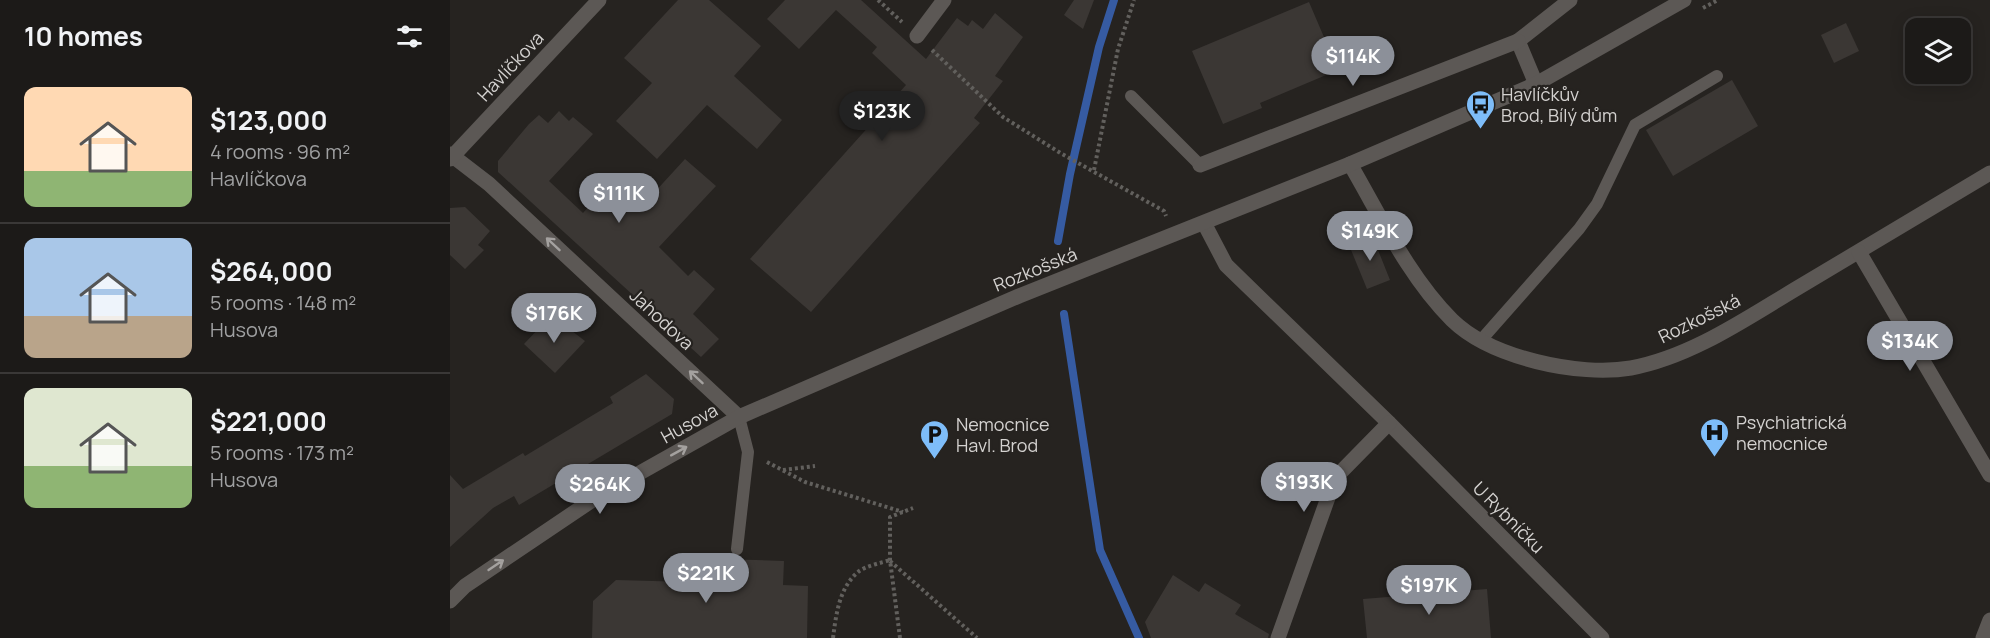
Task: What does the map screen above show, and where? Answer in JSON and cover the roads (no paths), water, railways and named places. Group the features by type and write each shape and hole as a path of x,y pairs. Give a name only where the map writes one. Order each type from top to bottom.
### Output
{"street":[{"name":"Havlíčkova","path":"451,157 599,0"},
{"path":"917,36 944,0"},
{"path":"1200,165 1518,40 1570,0"},
{"name":"Rozkošská","path":"739,417 1019,296 1350,164 1536,84 1684,0"},
{"path":"1518,40 1536,84"},
{"name":"Jahodova","path":"451,157 489,184 739,417"},
{"name":"Rozkošská","path":"1350,164 1413,272 1453,321 1482,339 1540,364 1588,372 1632,368 1684,351 1703,342 1990,173"},
{"name":"U Rybníčku","path":"1204,223 1226,265 1389,423 1602,638"},
{"path":"1859,252 1990,475"},
{"name":"Husova","path":"450,601 465,586 597,497 739,417"},
{"path":"1278,638 1335,478 1389,423"},
{"path":"1983,638 1990,620"}],"lane":[{"path":"1482,339 1549,264 1597,204 1635,125 1717,76"},
{"path":"1131,96 1200,165"},
{"path":"737,549 748,452 739,417"}],"waterway":[{"path":"1058,241 1070,174 1099,47 1114,0"},
{"path":"1064,314 1100,550 1139,638"}],"place":[{"name":"Havlíčkův Brod, Bílý dům","path":"1480,130"},
{"name":"Psychiatrická nemocnice","path":"1715,458"},
{"name":"Nemocnice Havl. Brod","path":"935,460"}]}
